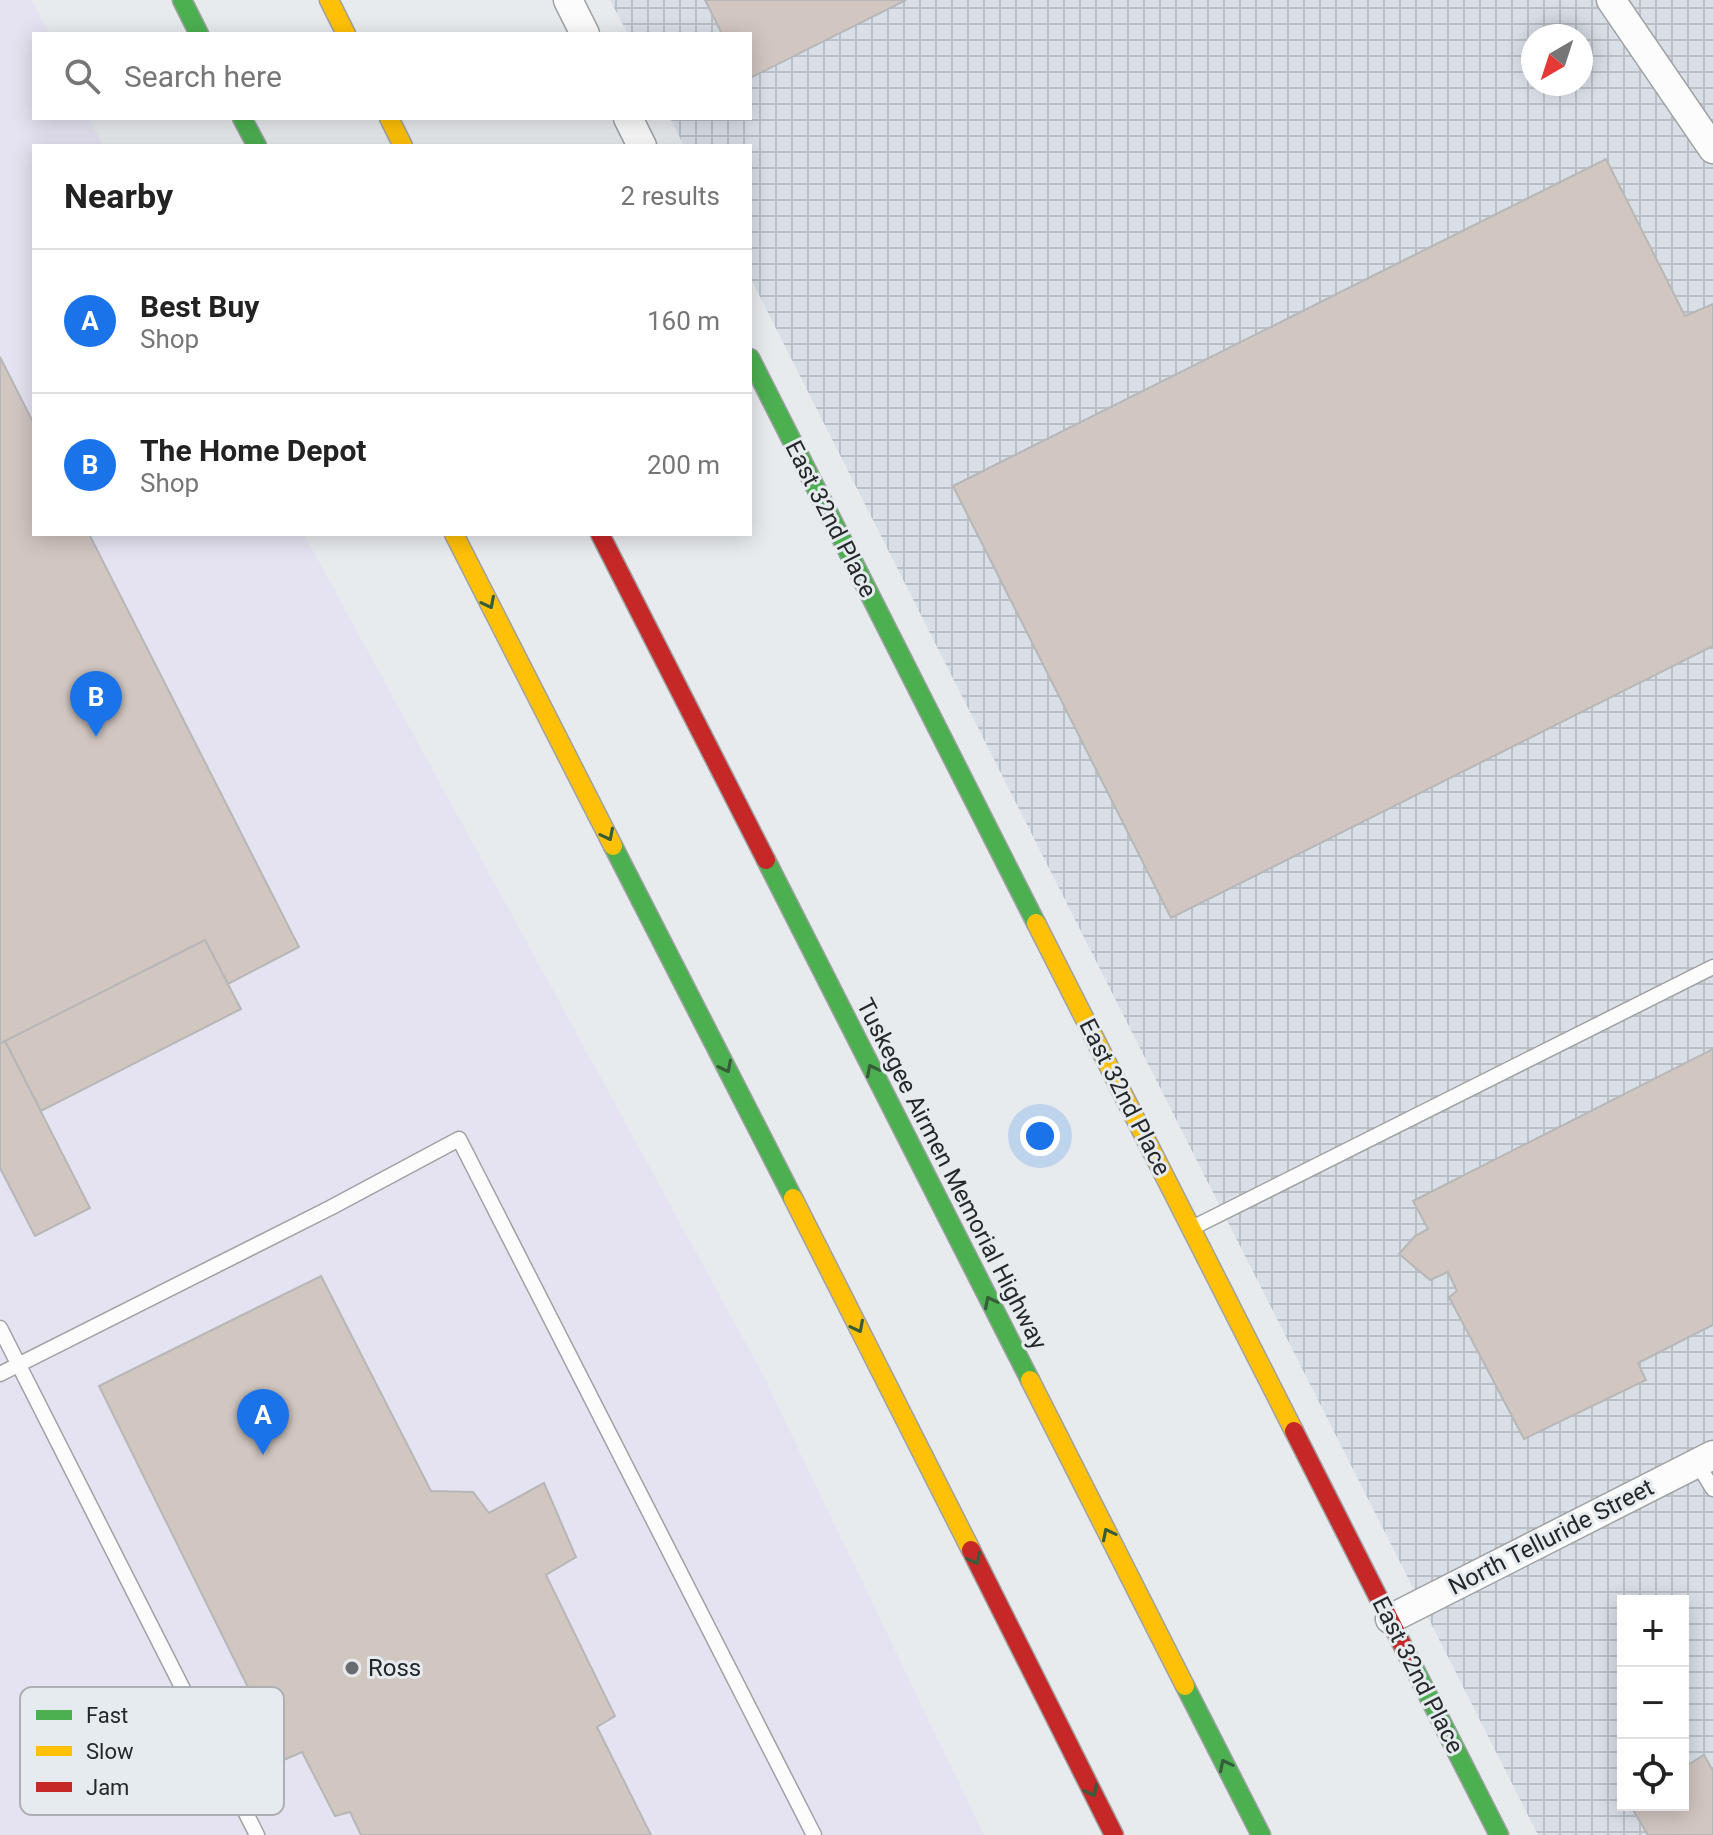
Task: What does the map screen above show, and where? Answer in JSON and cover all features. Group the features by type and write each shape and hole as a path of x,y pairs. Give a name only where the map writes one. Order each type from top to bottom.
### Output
{"main road":[{"path":"182,0 198,32"},
{"path":"329,0 345,32"},
{"path":"243,120 256,144"},
{"path":"390,120 402,144"},
{"name":"East 32nd Place","path":"752,362 1499,1835"},
{"path":"455,536 1114,1835"},
{"name":"Tuskegee Airmen Memorial Highway","path":"601,536 1261,1835"}],"street":[{"path":"568,0 584,32"},
{"path":"1611,0 1713,149"},
{"path":"629,120 641,144"},
{"name":"North Telluride Street","path":"1390,1619 1705,1459"}],"lane":[{"path":"1191,1228 1713,967"},
{"path":"0,1374 330,1208 459,1139 814,1835"},
{"path":"0,1328 182,1687"},
{"path":"1705,1459 1713,1489"},
{"path":"247,1815 257,1835"}],"shaded area":[{"path":"0,0 32,0 48,32 32,32 32,120 90,120 102,144 32,144 32,536 305,536 762,1373 984,1835 0,1835"},
{"path":"610,0 1713,0 1713,1835 1538,1835 752,281 752,144 683,144 671,120 752,120 752,32 627,32"}],"building":[{"path":"705,0 906,0 752,77 752,32 721,32"},
{"path":"1606,159 1685,316 1713,304 1713,646 1171,918 953,486"},
{"path":"0,357 32,420 32,536 90,536 299,947 228,984 205,940 0,1044"},
{"path":"205,940 241,1009 41,1111 5,1041"},
{"path":"5,1041 90,1208 35,1236 0,1168 0,1044"},
{"path":"1713,1049 1713,1325 1638,1363 1646,1380 1524,1439 1449,1297 1457,1291 1448,1272 1430,1280 1399,1254 1415,1236 1428,1229 1413,1201"},
{"path":"321,1276 431,1491 473,1492 489,1513 544,1483 576,1557 546,1575 615,1716 597,1727 651,1835 361,1835 350,1812 335,1816 302,1752 284,1760 284,1687 248,1687 99,1386"},
{"path":"1704,1755 1713,1771 1713,1835 1648,1835 1634,1811 1689,1811 1689,1764"}],"traffic: fast":[{"path":"182,0 198,32"},
{"path":"243,120 256,144"},
{"path":"752,362 1036,923"},
{"path":"613,846 793,1198"},
{"path":"766,860 1030,1380"},
{"path":"1408,1656 1499,1835"},
{"path":"1185,1686 1261,1835"}],"traffic: slow":[{"path":"329,0 345,32"},
{"path":"390,120 402,144"},
{"path":"455,536 613,846"},
{"path":"1036,923 1294,1431"},
{"path":"793,1198 971,1550"},
{"path":"1030,1380 1185,1686"}],"traffic: jam":[{"path":"601,536 766,860"},
{"path":"1294,1431 1408,1656"},
{"path":"971,1550 1114,1835"}],"place":[{"name":"The Home Depot","path":"96,737"},
{"name":"Best Buy","path":"263,1455"},
{"name":"Ross","path":"352,1668"}]}
